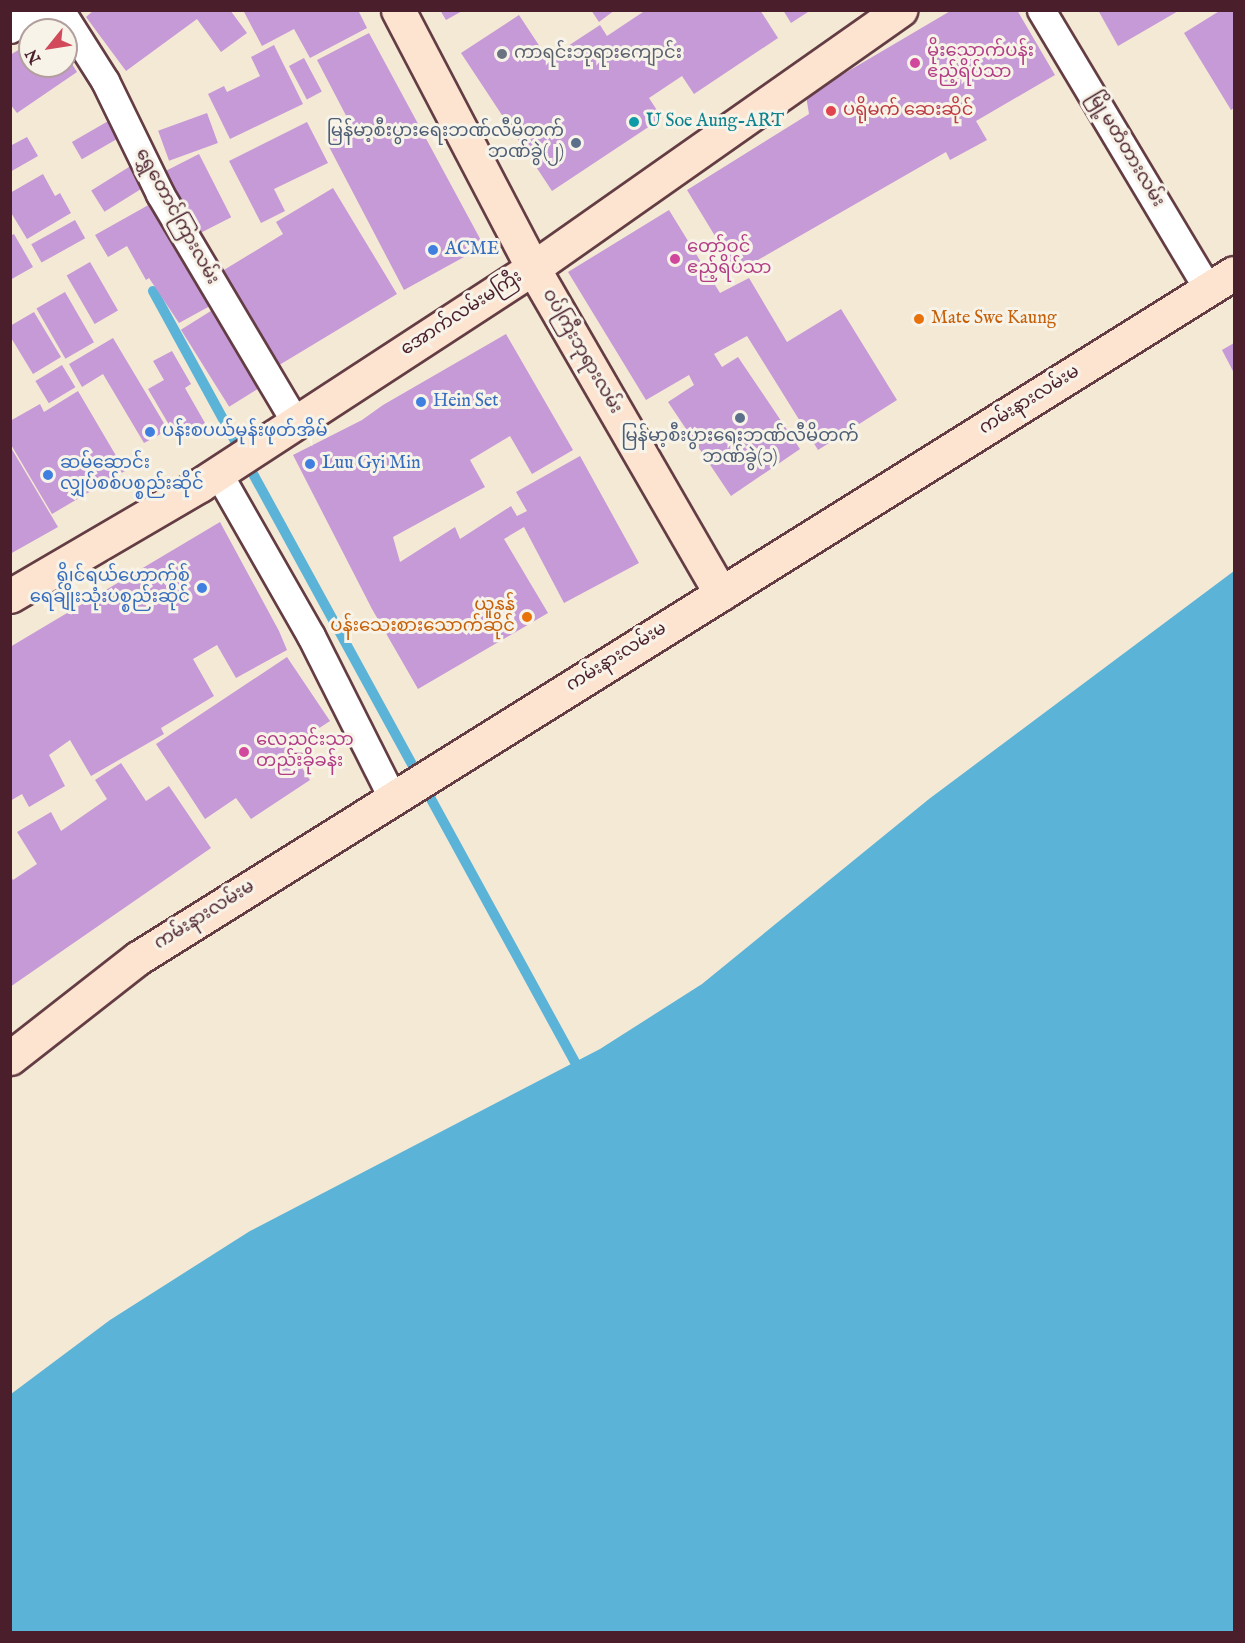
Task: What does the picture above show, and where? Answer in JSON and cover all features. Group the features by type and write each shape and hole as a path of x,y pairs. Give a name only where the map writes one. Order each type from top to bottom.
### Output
{"main road":[{"name":"ဝပ်ကြီးဘုရားလမ်း","path":"398,10 534,268 721,594"},
{"name":"အောက်လမ်းမကြီး","path":"10,596 218,473 534,268 900,10"},
{"name":"ကမ်းနားလမ်းမ","path":"10,1058 138,958 1221,281"}],"street":[{"path":"10,29 38,10"},
{"name":"ရွှေတောင်ကြားလမ်း","path":"60,10 105,81 160,194 295,421"},
{"name":"မြို့မတံတားလမ်း","path":"1041,10 1221,281"},
{"path":"218,473 310,636 393,799"}],"water":[{"path":"1234,571 1234,1632 11,1632 11,1394 110,1320 250,1231 600,1049 702,984 929,799"}],"building":[{"path":"94,10 230,10 247,33 221,52 197,19 126,71 86,17"},
{"path":"243,10 358,10 367,28 310,58 294,29 262,46"},
{"path":"440,10 464,10 446,20"},
{"path":"591,10 615,10 599,22"},
{"path":"646,10 760,10 778,38 694,94 682,76 649,98 662,118 552,191 461,53 519,15 548,59 600,25 607,36"},
{"path":"783,10 811,10 791,23"},
{"path":"952,10 1017,10 1055,75 976,121 987,140 950,160 946,152 737,272 687,190 809,114 806,96"},
{"path":"1098,10 1180,10 1118,46"},
{"path":"1221,10 1234,10 1234,108 1231,110 1184,33"},
{"path":"369,33 484,246 404,290 326,141 352,127 317,60"},
{"path":"274,45 303,104 230,139 208,94 224,86 227,92 260,76 251,57"},
{"path":"18,50 18,78 68,78 17,113 10,104 10,55"},
{"path":"304,58 322,92 307,100 289,66"},
{"path":"207,113 218,143 169,161 158,131"},
{"path":"110,120 120,137 82,159 72,142"},
{"path":"307,122 328,163 274,189 285,211 261,223 229,161"},
{"path":"27,137 38,156 10,172 10,146"},
{"path":"199,154 231,217 197,235 165,171"},
{"path":"137,162 150,183 104,212 91,191"},
{"path":"43,174 55,196 60,193 71,213 27,239 10,211 10,193"},
{"path":"333,188 397,294 271,370 214,276 283,234 276,222"},
{"path":"152,203 210,306 179,323 149,278 146,280 127,246 108,257 95,235"},
{"path":"669,210 720,293 749,278 787,342 841,309 897,400 818,450 747,336 714,354 722,367 738,357 800,449 731,496 668,402 694,385 689,375 646,400 568,272"},
{"path":"75,220 85,238 41,263 31,244"},
{"path":"14,234 33,267 10,280 10,236"},
{"path":"90,262 118,310 95,324 67,276"},
{"path":"65,292 94,342 65,359 36,308"},
{"path":"214,309 262,386 229,407 181,330"},
{"path":"34,312 61,357 33,374 10,336 10,326"},
{"path":"506,334 573,450 532,474 510,436 470,460 485,487 393,537 400,562 455,527 460,539 511,506 517,516 527,511 516,492 580,456 639,563 564,603 524,527 504,539 548,613 418,689 372,609 293,455 362,420 383,405"},
{"path":"113,338 168,430 144,443 103,374 82,387 69,364"},
{"path":"1234,343 1234,373 1222,350"},
{"path":"172,351 191,384 185,388 205,423 178,440 148,389 164,380 153,361"},
{"path":"62,365 75,387 49,403 35,381"},
{"path":"78,391 125,471 52,514 10,443 10,421 40,404 44,412"},
{"path":"10,446 58,527 10,554"},
{"path":"220,522 287,650 236,678 217,645 193,659 214,696 161,728 164,734 91,776 70,740 49,755 65,786 29,807 22,794 10,801 10,647"},
{"path":"287,657 330,721 289,748 310,780 251,819 236,798 205,819 156,744"},
{"path":"121,763 146,801 169,786 211,848 10,987 10,876 13,880 37,864 17,832 51,812 61,831 107,799 95,780"}],"waterway":[{"path":"153,291 581,1073"}],"place":[{"name":"ကာရင်းဘုရားကျောင်း","path":"502,54"},
{"name":"မိုးသောက်ပန်း ဧည့်ရိပ်သာ","path":"915,63"},
{"name":"ပရိုမက် ဆေးဆိုင်","path":"831,111"},
{"name":"U Soe Aung-ART","path":"634,122"},
{"name":"မြန်မာ့စီးပွားရေးဘဏ်လီမိတက် ဘဏ်ခွဲ(၂)","path":"576,143"},
{"name":"ACME","path":"433,250"},
{"name":"တော်ဝင် ဧည့်ရိပ်သာ","path":"675,259"},
{"name":"Mate Swe Kaung","path":"919,319"},
{"name":"Hein Set","path":"421,402"},
{"name":"မြန်မာ့စီးပွားရေးဘဏ်လီမိတက် ဘဏ်ခွဲ(၁)","path":"740,418"},
{"name":"ပန်းစပယ်မုန်းဖုတ်အိမ်","path":"150,432"},
{"name":"Luu Gyi Min","path":"310,464"},
{"name":"ဆမ်ဆောင်း လျှပ်စစ်ပစ္စည်းဆိုင်","path":"48,475"},
{"name":"ရွိုင်ရယ်ဟောက်စ် ရေချိုးသုံးပစ္စည်းဆိုင်","path":"202,588"},
{"name":"ယူနန် ပန်းသေးစားသောက်ဆိုင်","path":"527,617"},
{"name":"လေညင်းသာ တည်းခိုခန်း","path":"244,752"}]}
